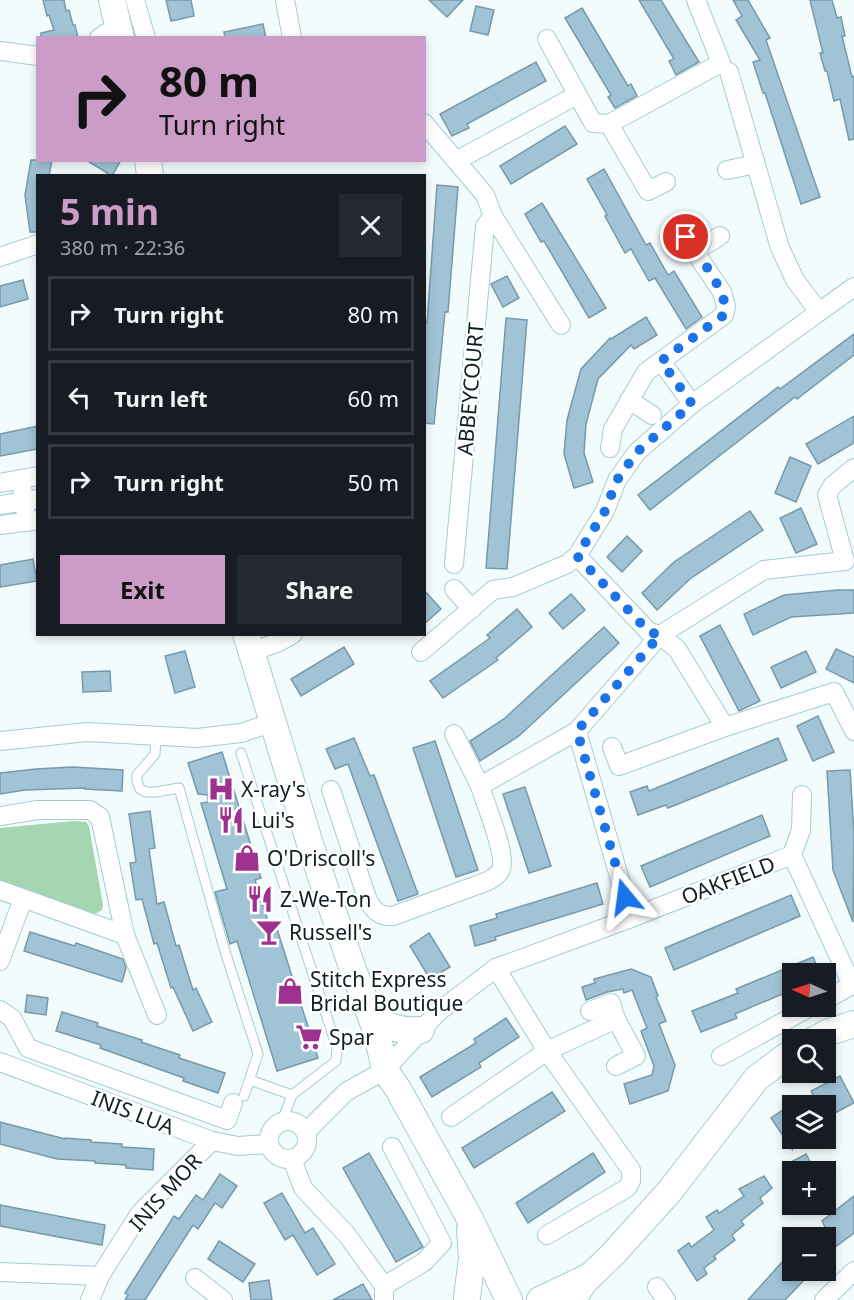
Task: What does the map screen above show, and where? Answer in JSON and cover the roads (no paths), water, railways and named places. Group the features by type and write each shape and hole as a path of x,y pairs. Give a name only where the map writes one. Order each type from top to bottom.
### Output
{"street":[{"path":"112,0 113,35"},
{"path":"135,0 145,36"},
{"path":"285,0 291,36"},
{"path":"547,39 593,123 609,124 721,63 696,0"},
{"path":"0,51 36,56"},
{"path":"729,72 780,248 795,280 819,312"},
{"path":"456,161 577,95"},
{"path":"609,124 648,191 666,182"},
{"path":"426,125 485,195 493,216 561,325"},
{"path":"727,170 756,164"},
{"name":"ABBEYCOURT","path":"454,564 484,226 493,216"},
{"path":"610,448 613,429 646,372 724,315 726,307 722,292 676,224"},
{"path":"695,251 720,236"},
{"path":"0,257 36,245"},
{"path":"421,652 494,590 513,587 567,564 577,556 605,511 617,480 637,452 692,404 854,287"},
{"path":"661,361 692,404"},
{"path":"629,400 652,415"},
{"path":"480,786 577,731 660,635 764,570 850,560 827,495 832,486 854,468"},
{"path":"0,483 29,478 32,521 0,525"},
{"path":"0,505 31,500"},
{"path":"577,556 649,632 660,635 677,649 725,726"},
{"path":"454,589 472,609"},
{"path":"290,636 279,642 248,643 311,847 377,1033 385,1070 470,1217 508,1300"},
{"path":"612,747 619,766 725,726 834,692 854,731"},
{"path":"0,741 87,732 197,738 241,733 274,723"},
{"path":"577,731 631,918"},
{"path":"331,790 367,898 377,913 388,916 488,881 502,868 501,852 480,786 454,734"},
{"name":"OAKFIELD","path":"802,795 801,830 792,855 853,985 836,994"},
{"path":"0,816 38,810 90,810 100,818 125,935 157,1015"},
{"name":"OAKFIELD","path":"306,1132 346,1092 385,1070 438,1012 496,968 792,855"},
{"path":"0,890 125,935"},
{"path":"0,961 23,899"},
{"path":"496,968 547,1051 631,1170 631,1181 627,1188 547,1235"},
{"path":"590,1011 611,1003 616,1019 636,1056 616,1066"},
{"name":"INIS LUA","path":"0,1010 12,1018 28,1048 226,1120 238,1100"},
{"path":"370,1015 386,1027 422,1030"},
{"path":"721,1056 792,1017"},
{"path":"452,1117 547,1051 616,1019"},
{"path":"836,1030 854,1024"},
{"path":"572,1300 590,1276 669,1192 757,1078 782,1059"},
{"name":"INIS LUA","path":"0,1062 212,1141 238,1146 269,1144"},
{"path":"282,1121 293,1121 303,1127 306,1132 305,1149 292,1159 275,1154 269,1144 273,1128 282,1121"},
{"name":"INIS MOR","path":"90,1300 100,1276 140,1213 212,1141"},
{"path":"292,1159 303,1188 347,1235 384,1293 424,1262 442,1243 392,1147"},
{"path":"470,1217 472,1258 463,1299 489,1296 503,1300"},
{"path":"835,1296 854,1271"},
{"path":"0,1272 100,1276"},
{"path":"540,1300 590,1276"},
{"path":"195,1278 223,1300"}],"lane":[{"path":"156,737 155,754 137,775 136,781 140,789 146,792 179,788 224,948 258,1054 250,1080 238,1100"},
{"path":"241,753 337,1048 336,1061 292,1095 282,1121"},
{"path":"250,1080 292,1095"}],"place":[{"name":"X-ray's","path":"221,789"},
{"name":"Lui's","path":"231,820"},
{"name":"O'Driscoll's","path":"247,858"},
{"name":"Z-We-Ton","path":"260,899"},
{"name":"Russell's","path":"269,932"},
{"name":"Stitch Express Bridal Boutique","path":"290,991"},
{"name":"Spar","path":"309,1037"}]}
